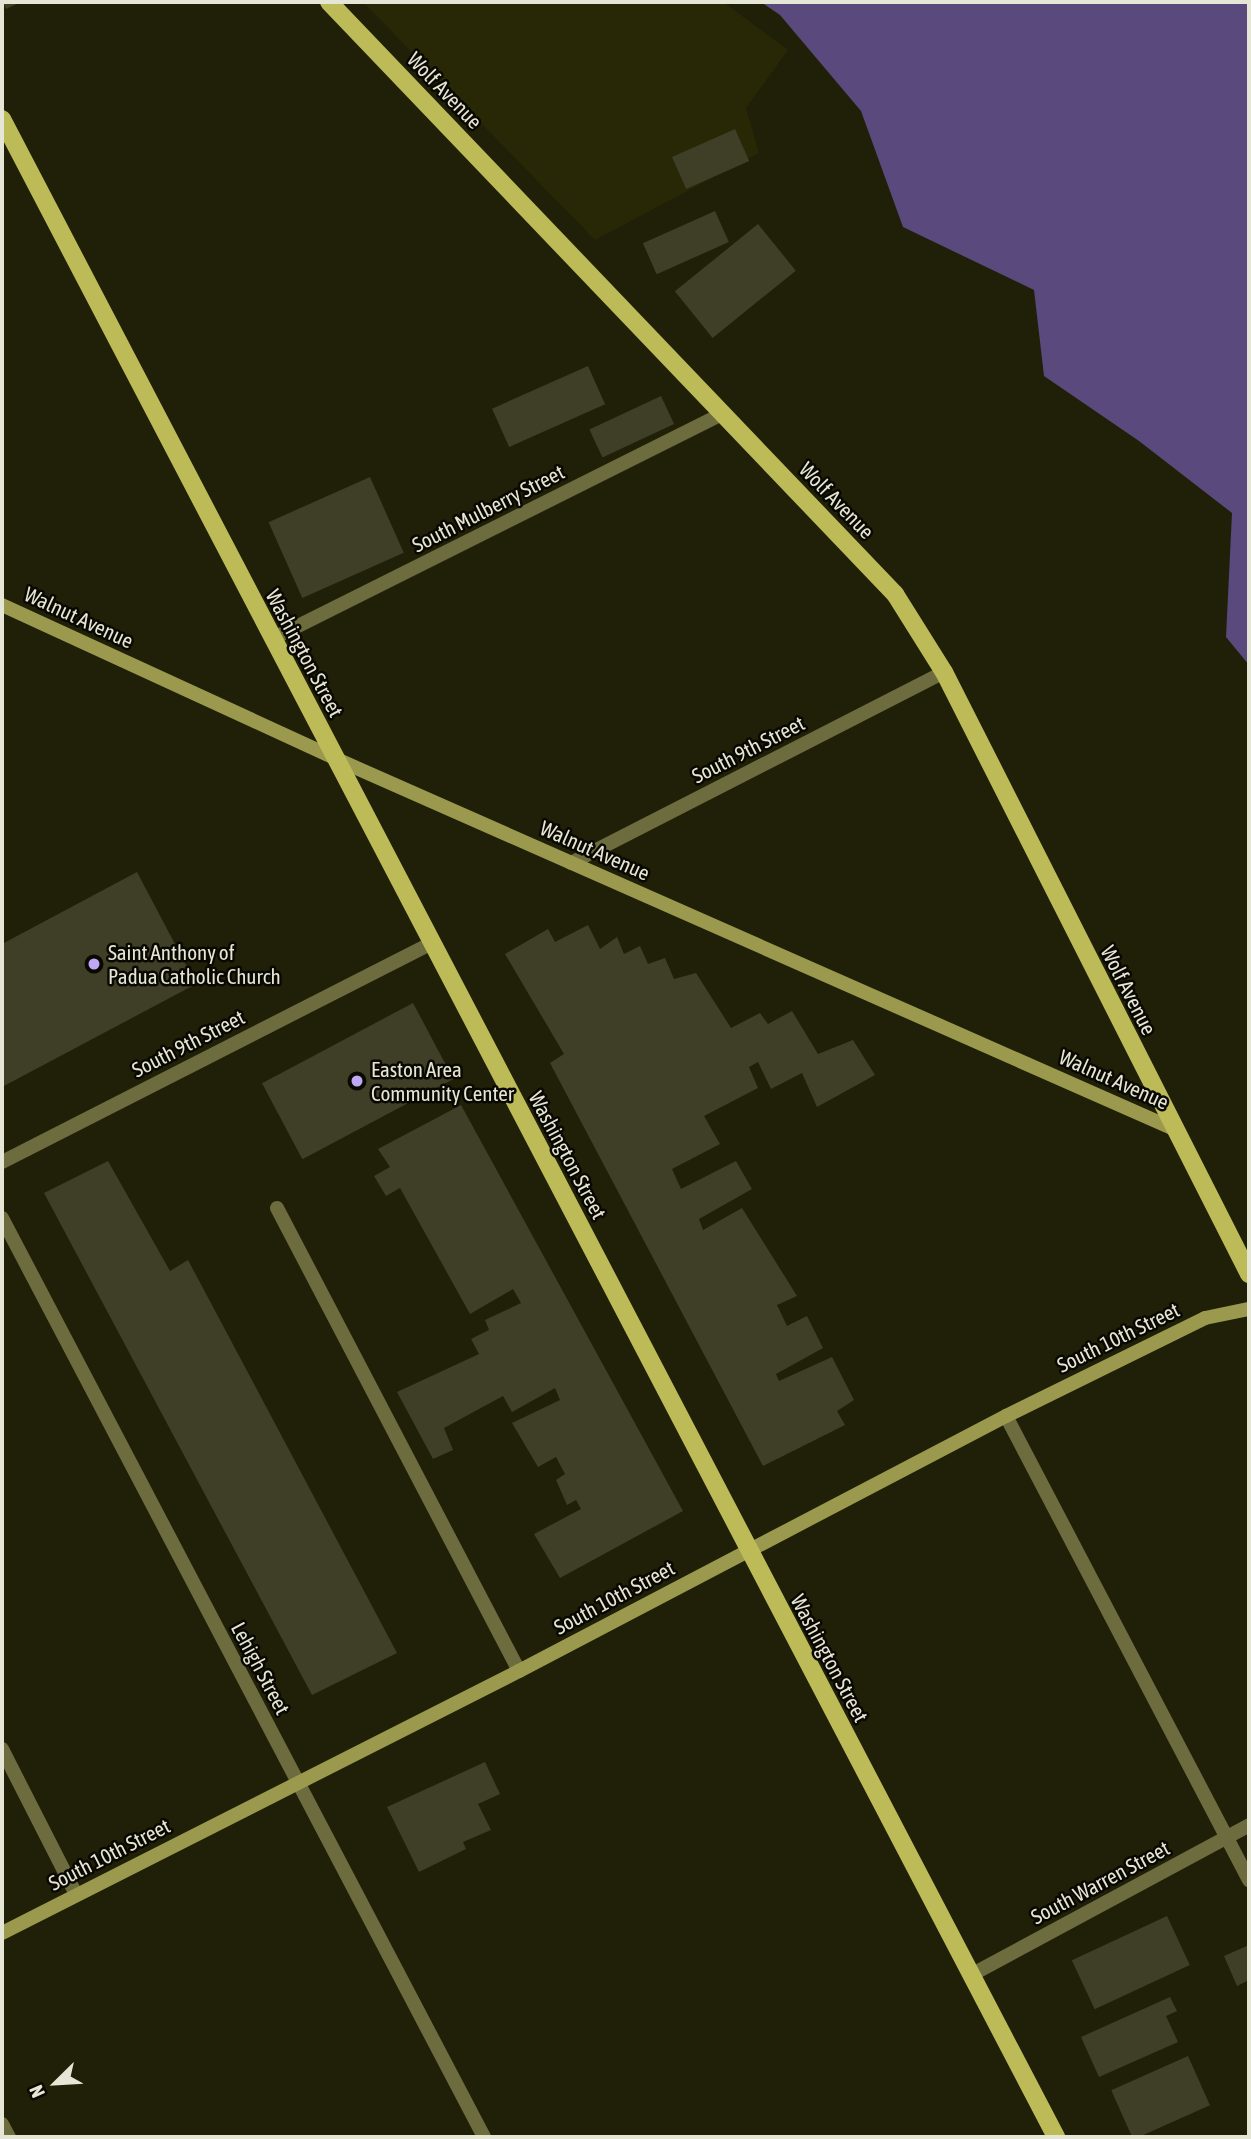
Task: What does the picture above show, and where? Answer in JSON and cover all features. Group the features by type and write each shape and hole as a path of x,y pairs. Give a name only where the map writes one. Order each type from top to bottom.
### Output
{"main road":[{"name":"Wolf Avenue","path":"329,2 895,594 944,672 1249,1274"},
{"name":"Washington Street","path":"2,119 1056,2137"}],"street":[{"name":"South Mulberry Street","path":"272,639 722,414"},
{"name":"Walnut Avenue","path":"2,605 334,758 1174,1129"},
{"name":"South 9th Street","path":"571,863 944,672"},
{"name":"South 9th Street","path":"2,1162 431,943"},
{"path":"277,1208 519,1671"},
{"name":"Lehigh Street","path":"2,1218 484,2137"},
{"name":"South 10th Street","path":"2,1933 519,1671 1006,1416 1205,1318 1249,1309"},
{"path":"1006,1416 1249,1880"},
{"path":"2,1749 76,1894"},
{"name":"South Warren Street","path":"971,1975 1249,1825"},
{"path":"2,2124 9,2137"}],"shaded area":[{"path":"363,2 723,2 788,50 746,108 759,153 595,240"},
{"path":"761,2 1249,2 1249,665 1226,637 1232,513 1139,441 1044,376 1034,290 903,227 861,111 780,15"}],"building":[{"path":"3,2 21,2 6,9"},
{"path":"735,129 749,161 686,189 672,157"},
{"path":"715,211 729,242 657,274 643,243"},
{"path":"758,224 796,271 713,338 675,291"},
{"path":"588,366 605,404 509,447 492,409"},
{"path":"661,396 674,424 603,457 589,429"},
{"path":"370,477 404,553 302,598 269,522"},
{"name":"Saint Anthony of Padua Catholic Church","path":"137,872 196,984 2,1087 2,944"},
{"path":"588,925 600,949 617,937 624,954 640,946 648,964 665,958 674,979 696,973 731,1028 760,1013 768,1024 792,1011 818,1054 853,1040 875,1075 817,1107 802,1073 771,1089 758,1062 749,1067 758,1088 704,1116 720,1144 672,1169 681,1189 736,1161 752,1189 699,1219 703,1230 742,1208 797,1296 777,1305 787,1326 807,1316 823,1348 776,1374 779,1381 832,1357 854,1400 837,1411 845,1425 763,1466 550,1063 564,1054 505,954 548,929 555,942"},
{"name":"Easton Area Community Center","path":"413,1003 453,1079 302,1159 262,1083"},
{"path":"461,1105 683,1511 560,1578 534,1534 581,1509 576,1500 567,1505 556,1480 565,1474 556,1457 538,1467 512,1423 560,1400 555,1388 512,1412 503,1396 444,1428 453,1450 433,1459 397,1392 479,1354 471,1339 489,1330 485,1320 521,1303 513,1289 470,1314 400,1188 386,1196 374,1176 390,1167 378,1149"},
{"path":"108,1161 170,1271 188,1260 397,1653 312,1695 44,1193"},
{"path":"485,1762 500,1794 478,1804 491,1830 463,1842 466,1849 419,1872 387,1807"},
{"path":"1167,1916 1190,1965 1095,2009 1072,1960"},
{"path":"1249,1945 1249,1980 1237,1986 1224,1956"},
{"path":"1170,1997 1177,2011 1166,2016 1178,2042 1099,2077 1081,2037"},
{"path":"1188,2056 1210,2105 1139,2137 1132,2137 1111,2090"}],"place":[{"name":"Saint Anthony of Padua Catholic Church","path":"94,964"},
{"name":"Easton Area Community Center","path":"357,1081"}]}
